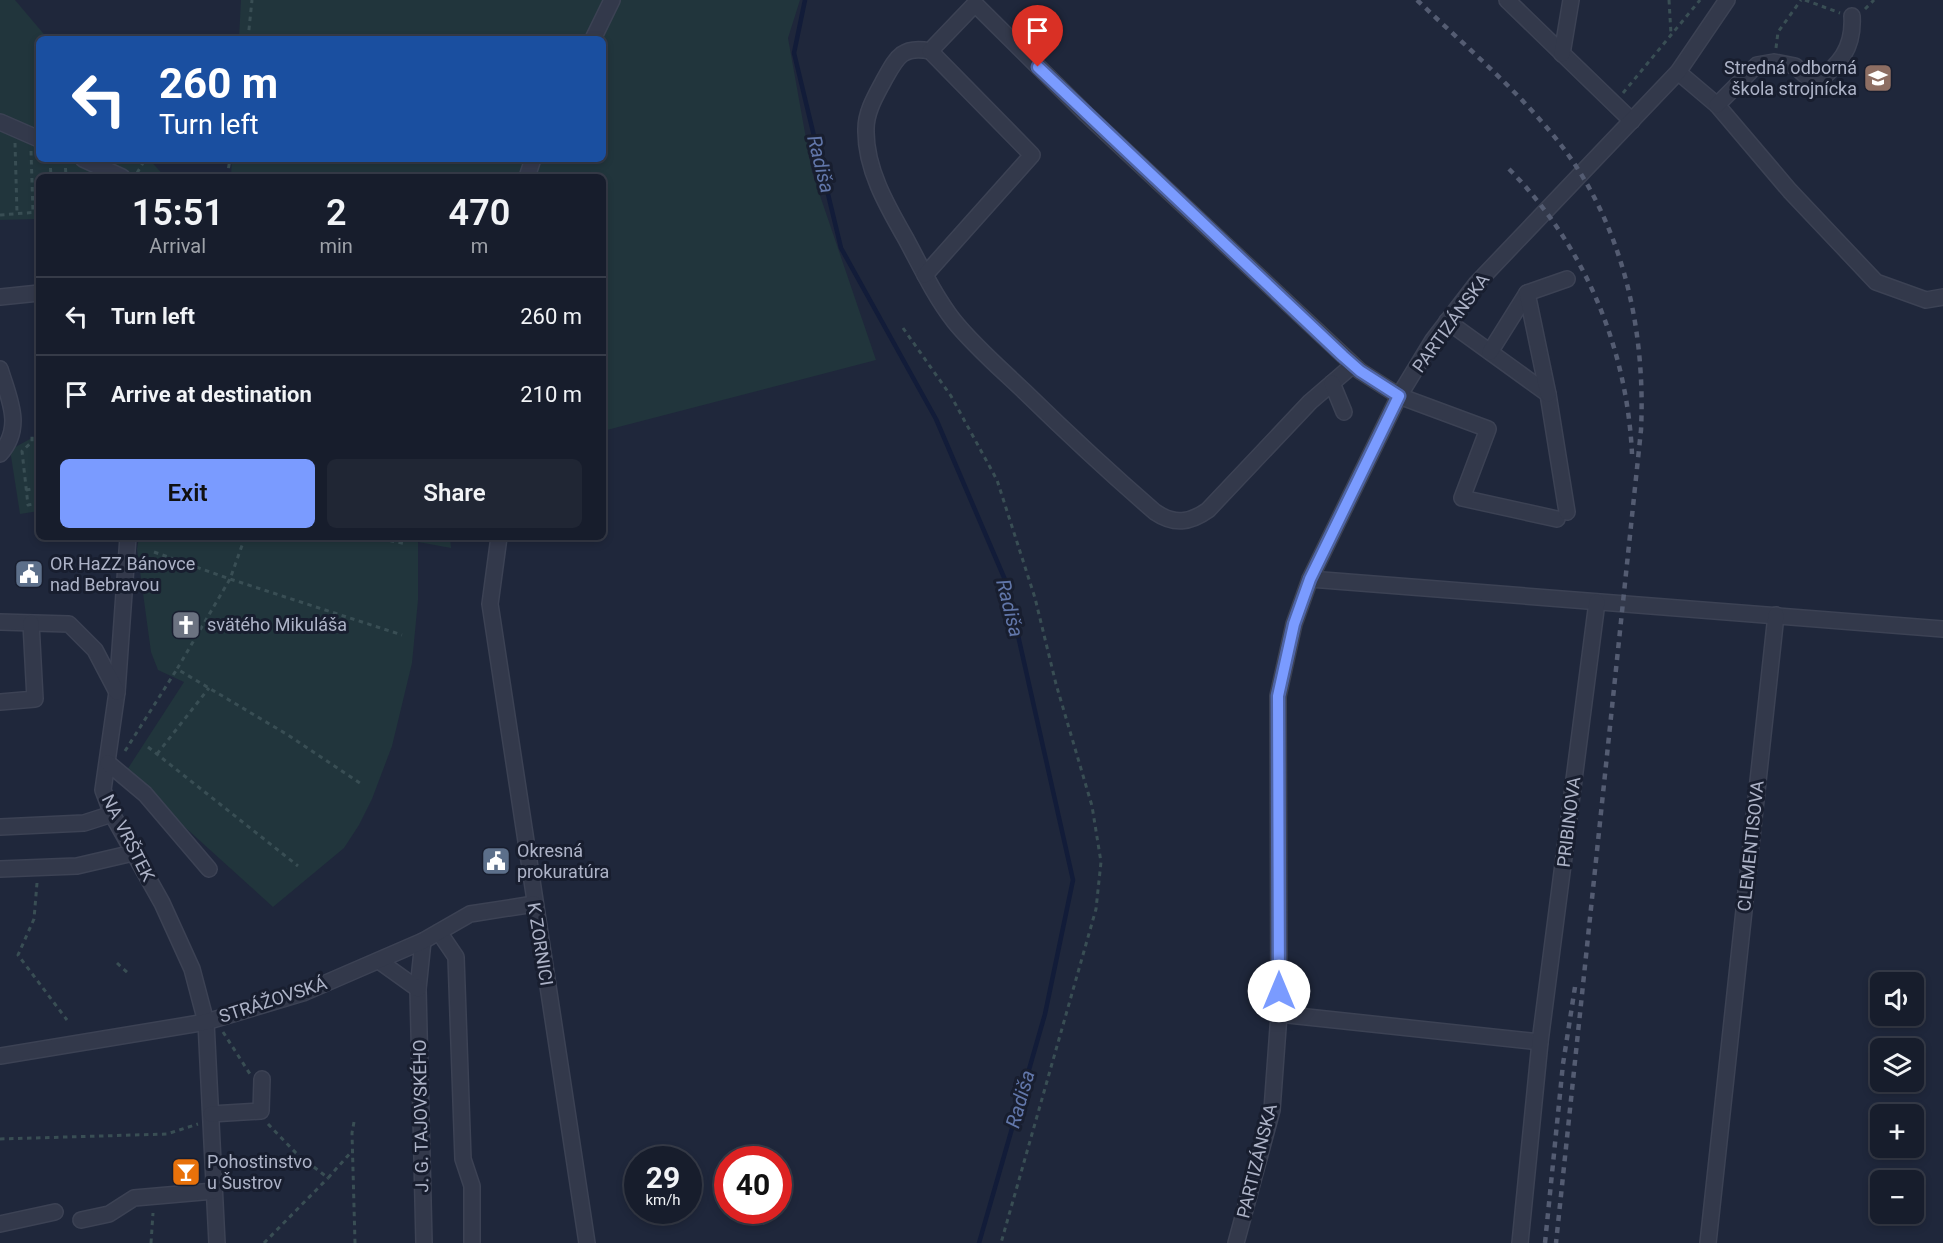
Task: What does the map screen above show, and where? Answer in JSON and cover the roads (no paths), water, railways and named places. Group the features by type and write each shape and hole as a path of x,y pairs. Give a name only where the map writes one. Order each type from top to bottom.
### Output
{"street":[{"path":"594,36 612,0"},
{"path":"1507,0 1519,6 1562,54 1627,117"},
{"path":"1562,54 1571,0"},
{"name":"PARTIZÁNSKA","path":"1236,1243 1272,1110 1279,1014 1278,696 1294,624 1310,579 1399,396 1447,321 1476,284 1627,117 1678,72 1727,0"},
{"path":"930,51 972,2 1086,114 1353,365 1399,396 1488,429 1462,498 1562,516 1548,394 1527,293"},
{"path":"1717,105 1757,65 1774,62 1795,66 1815,84 1833,70 1847,50 1853,30 1852,16"},
{"path":"925,275 1032,155 930,51 916,48 905,52 894,62 871,105 866,127 868,149 877,181 891,216 940,302 968,338 1100,464 1155,512 1165,519 1176,522 1186,521 1208,510 1310,402 1353,365"},
{"path":"1678,72 1717,105 1790,191 1876,282 1926,300 1943,297"},
{"path":"0,122 35,138"},
{"path":"90,162 116,174"},
{"path":"1490,352 1527,293 1567,279"},
{"path":"0,297 36,294"},
{"path":"1447,321 1548,394"},
{"path":"0,369 15,418 9,442 0,454"},
{"path":"1332,383 1344,412"},
{"name":"NA VRŠTEK","path":"128,540 117,692 108,764 102,790 112,814 162,903 192,969 206,1022 217,1243"},
{"name":"K ZORNICI","path":"499,540 490,604 587,1243"},
{"path":"1310,579 1943,629"},
{"name":"PRIBINOVA","path":"1520,1243 1540,1042 1597,602"},
{"name":"CLEMENTISOVA","path":"1708,1243 1776,615"},
{"path":"0,622 69,624 94,650 117,692"},
{"path":"0,702 35,699 31,623"},
{"path":"108,764 145,794 209,869"},
{"path":"0,827 84,823 112,814"},
{"path":"0,869 77,866 134,853"},
{"name":"STRÁŽOVSKÁ","path":"0,1056 206,1022 303,993 423,941 470,914 534,904"},
{"path":"439,932 456,957 463,1159 472,1186 472,1243"},
{"name":"J. G. TAJOVSKÉHO","path":"423,941 418,989 424,1243"},
{"path":"379,961 418,989"},
{"path":"1279,1014 1540,1042"},
{"path":"211,1114 261,1111 262,1085"},
{"path":"81,1220 109,1215 134,1198 214,1191"},
{"path":"0,1224 55,1212"}],"waterway":[{"name":"Radiša","path":"805,0 794,53 841,248 936,419 1006,582 1073,880 1045,1014 979,1243"}],"railway":[{"path":"1417,0 1521,99 1553,135 1577,167 1612,237 1624,274 1639,352 1641,430 1556,1243"},
{"path":"1509,169 1536,199 1559,231 1580,264 1597,300 1611,337 1621,375 1632,454"},
{"path":"1545,1243 1563,1064 1575,987"}],"place":[{"name":"Stredná odborná škola strojnícka","path":"1878,78"},
{"name":"OR HaZZ Bánovce nad Bebravou","path":"29,574"},
{"name":"svätého Mikuláša","path":"186,625"},
{"name":"Okresná prokuratúra","path":"496,861"},
{"name":"Pohostinstvo u Šustrov","path":"186,1172"}]}
